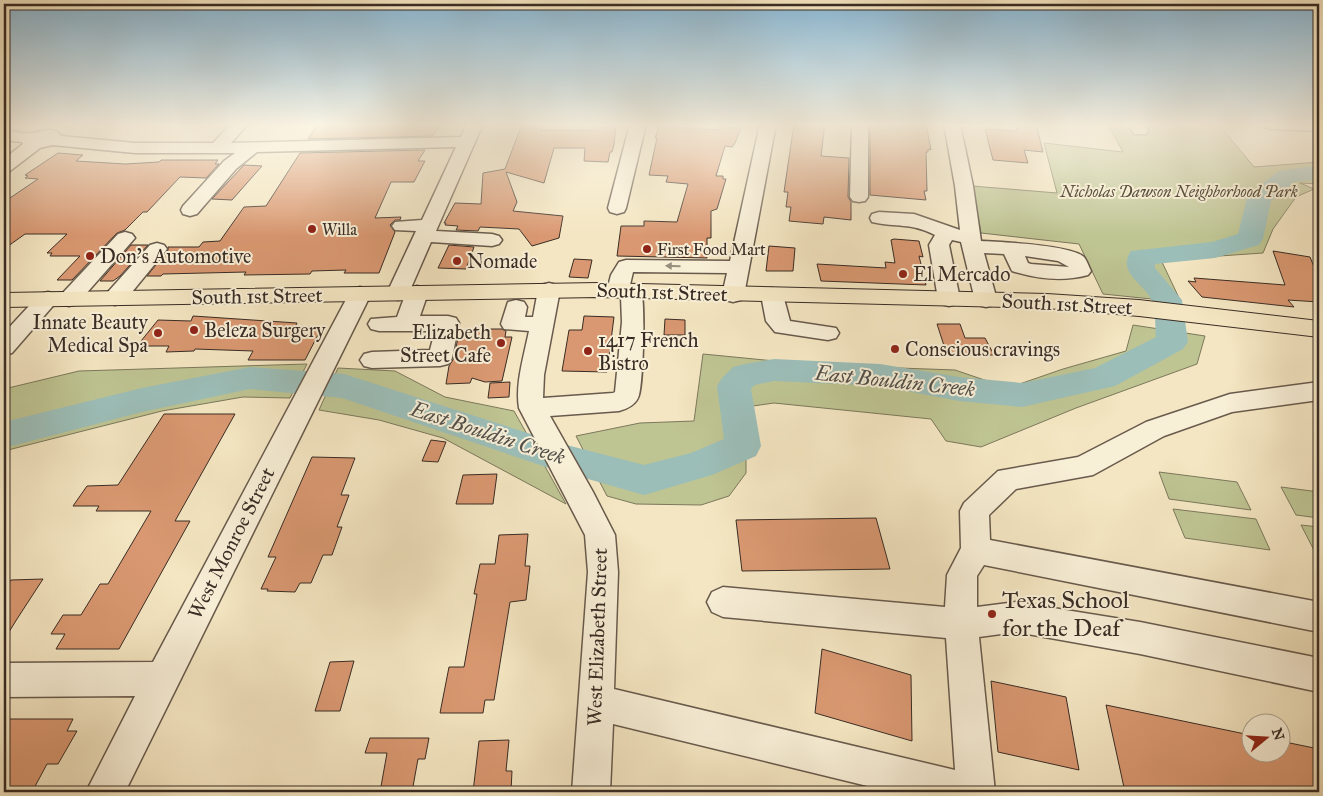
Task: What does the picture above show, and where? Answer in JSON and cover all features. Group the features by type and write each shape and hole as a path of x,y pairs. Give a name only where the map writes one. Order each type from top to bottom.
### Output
{"main road":[{"name":"South 1st Street","path":"4,300 549,290 625,291 1047,301 1139,308 1319,329"}],"street":[{"path":"190,210 235,161"},
{"path":"406,324 408,293 426,232 458,161"},
{"path":"616,208 628,161"},
{"path":"733,294 760,161"},
{"path":"859,161 859,197"},
{"path":"959,161 971,242 986,300"},
{"path":"879,218 914,220 932,226 946,234 971,242 1012,250"},
{"path":"401,230 492,240"},
{"path":"946,234 939,244 949,299"},
{"path":"4,347 50,299 125,238"},
{"path":"115,298 157,249"},
{"path":"532,408 619,402 627,395 633,322 621,275 626,266 739,267"},
{"path":"701,293 702,266"},
{"name":"West Elizabeth Street","path":"549,290 532,375 532,408 583,500 600,535 603,572 591,792"},
{"name":"West Monroe Street","path":"105,792 161,679 360,294"},
{"path":"772,295 777,321 783,327 828,333"},
{"path":"4,322 50,299"},
{"path":"516,307 512,324 542,324"},
{"path":"372,360 440,358 448,323 379,324"},
{"path":"976,792 961,624 962,575 976,550 974,511 1008,479 1083,468 1156,429 1230,403 1319,391"},
{"path":"976,550 1319,617"},
{"path":"723,602 961,624 1016,617 1140,638 1319,675"},
{"path":"4,680 161,679"},
{"path":"596,702 970,792"}],"green space":[{"name":"Nicholas Dawson Neighborhood Park","path":"1049,161 1249,161 1254,167 1319,162 1319,184 1300,183 1314,189 1296,197 1273,229 1263,253 1161,260 1181,302 1103,294 1079,244 981,233 972,186 1057,193"},
{"path":"1133,325 1205,336 1197,364 1076,408 981,447 946,441 931,419 774,403 746,407 746,473 729,496 701,505 636,504 607,496 576,436 640,423 694,421 703,354 816,365 955,370 1008,388 1063,369 1126,351"},
{"path":"307,364 290,398 243,397 162,411 4,451 4,389 79,371"},
{"path":"338,368 395,371 445,397 514,411 566,504 443,438 379,420 319,410"},
{"path":"1159,472 1237,482 1251,510 1169,499"},
{"path":"1281,487 1319,492 1319,518 1296,515"},
{"path":"1173,509 1256,519 1270,550 1185,538"},
{"path":"1301,525 1319,527 1319,556 1317,556"}],"building":[{"path":"46,161 125,164 160,161 217,161 215,164 219,164 206,178 180,177 147,212 143,212 125,230 117,233 72,280 57,280 80,256 50,256 52,253 47,253 67,234 25,234 4,249 4,202 38,179 25,178 28,176 25,175"},
{"name":"Willa","path":"295,161 425,161 414,182 391,182 375,218 401,217 400,220 395,220 390,225 395,232 379,273 344,273 346,270 312,271 310,274 244,275 246,272 147,276 168,250 168,247 199,247 203,242 220,241 244,207 266,206"},
{"path":"508,161 550,161 544,183 506,172 517,202 513,211 563,216 559,238 532,246 519,229 480,227 478,231 456,230 458,226 445,225 446,223 444,223 455,203 481,204 483,173 505,169"},
{"path":"652,161 720,161 716,176 723,176 723,179 726,179 717,209 711,211 711,238 707,238 707,258 617,256 621,226 644,226 644,221 677,222 688,184 666,182 668,176 649,175"},
{"path":"789,161 849,161 848,197 851,202 851,220 824,217 823,224 789,221 791,207 786,207 788,192 784,192"},
{"path":"870,161 926,161 927,191 924,191 926,200 870,195"},
{"path":"1006,161 1027,161 1028,163"},
{"path":"244,165 262,166 232,200 212,199"},
{"path":"891,240 919,241 923,257 919,256 926,285 821,281 817,264 886,268 885,262 895,263"},
{"path":"131,245 148,245 120,276 113,281 100,281"},
{"path":"449,245 474,247 466,269 438,268"},
{"path":"769,246 795,248 793,271 766,271"},
{"path":"1273,251 1310,257 1319,279 1319,302 1288,300 1294,307 1202,297 1188,281 1196,282 1194,278 1285,285"},
{"path":"574,259 592,260 588,278 569,277"},
{"path":"193,316 297,323 295,327 322,327 305,360 248,360 253,351 195,349 194,351 166,352 169,346 137,346 158,320 191,321"},
{"name":"1417 French Bistro","path":"584,316 614,317 607,372 562,371 569,330 582,330"},
{"path":"665,319 685,320 685,335 664,335"},
{"path":"937,324 960,324 965,338 985,338 994,355 947,355"},
{"path":"502,329 506,331 505,337 512,337 502,381 485,382 472,378 470,383 446,384 459,332"},
{"path":"510,382 509,397 488,398 490,383"},
{"path":"164,414 235,414 175,521 190,521 119,649 56,649 65,634 51,634 63,615 81,615 100,584 108,584 151,511 96,511 99,506 73,506 87,486 118,485"},
{"path":"431,440 446,442 438,462 422,461"},
{"path":"312,457 355,458 341,495 349,495 337,527 342,527 332,555 323,555 311,583 300,583 295,592 261,589 276,557 268,557"},
{"path":"497,474 493,504 456,504 463,475"},
{"path":"876,518 890,569 742,571 736,520"},
{"path":"528,534 525,566 530,566 526,600 510,602 494,700 485,700 483,713 440,713 449,667 464,667 477,594 474,594 480,564 495,564 499,535"},
{"path":"43,579 4,640 4,590 11,580"},
{"path":"822,649 911,675 912,741 815,713"},
{"path":"354,661 340,711 315,711 330,662"},
{"path":"991,681 1066,697 1079,770 998,752"},
{"path":"1106,705 1240,733 1240,764 1290,764 1290,743 1319,749 1319,792 1125,792"},
{"path":"4,719 73,719 67,731 77,731 58,764 47,764 32,792 4,792"},
{"path":"370,738 429,738 425,759 418,759 412,792 380,792 387,753 365,753"},
{"path":"509,740 506,771 512,771 511,791 473,792 479,741"}],"waterway":[{"name":"East Bouldin Creek","path":"4,435 142,400 250,378 344,386 559,457 644,480 699,465 743,446 734,386 745,375 774,370 880,375 959,389 1022,395 1103,378 1172,342 1167,300 1141,269 1141,257 1215,250 1250,239 1259,198 1287,176 1319,172"}],"place":[{"name":"Willa","path":"312,229"},
{"name":"First Food Mart","path":"647,249"},
{"name":"Don's Automotive","path":"90,256"},
{"name":"Nomade","path":"457,261"},
{"name":"El Mercado","path":"903,274"},
{"name":"Beleza Surgery","path":"194,330"},
{"name":"Innate Beauty Medical Spa","path":"158,333"},
{"name":"Elizabeth Street Cafe","path":"501,343"},
{"name":"Conscious cravings","path":"895,349"},
{"name":"1417 French Bistro","path":"588,351"},
{"name":"Texas School for the Deaf","path":"992,614"}]}
